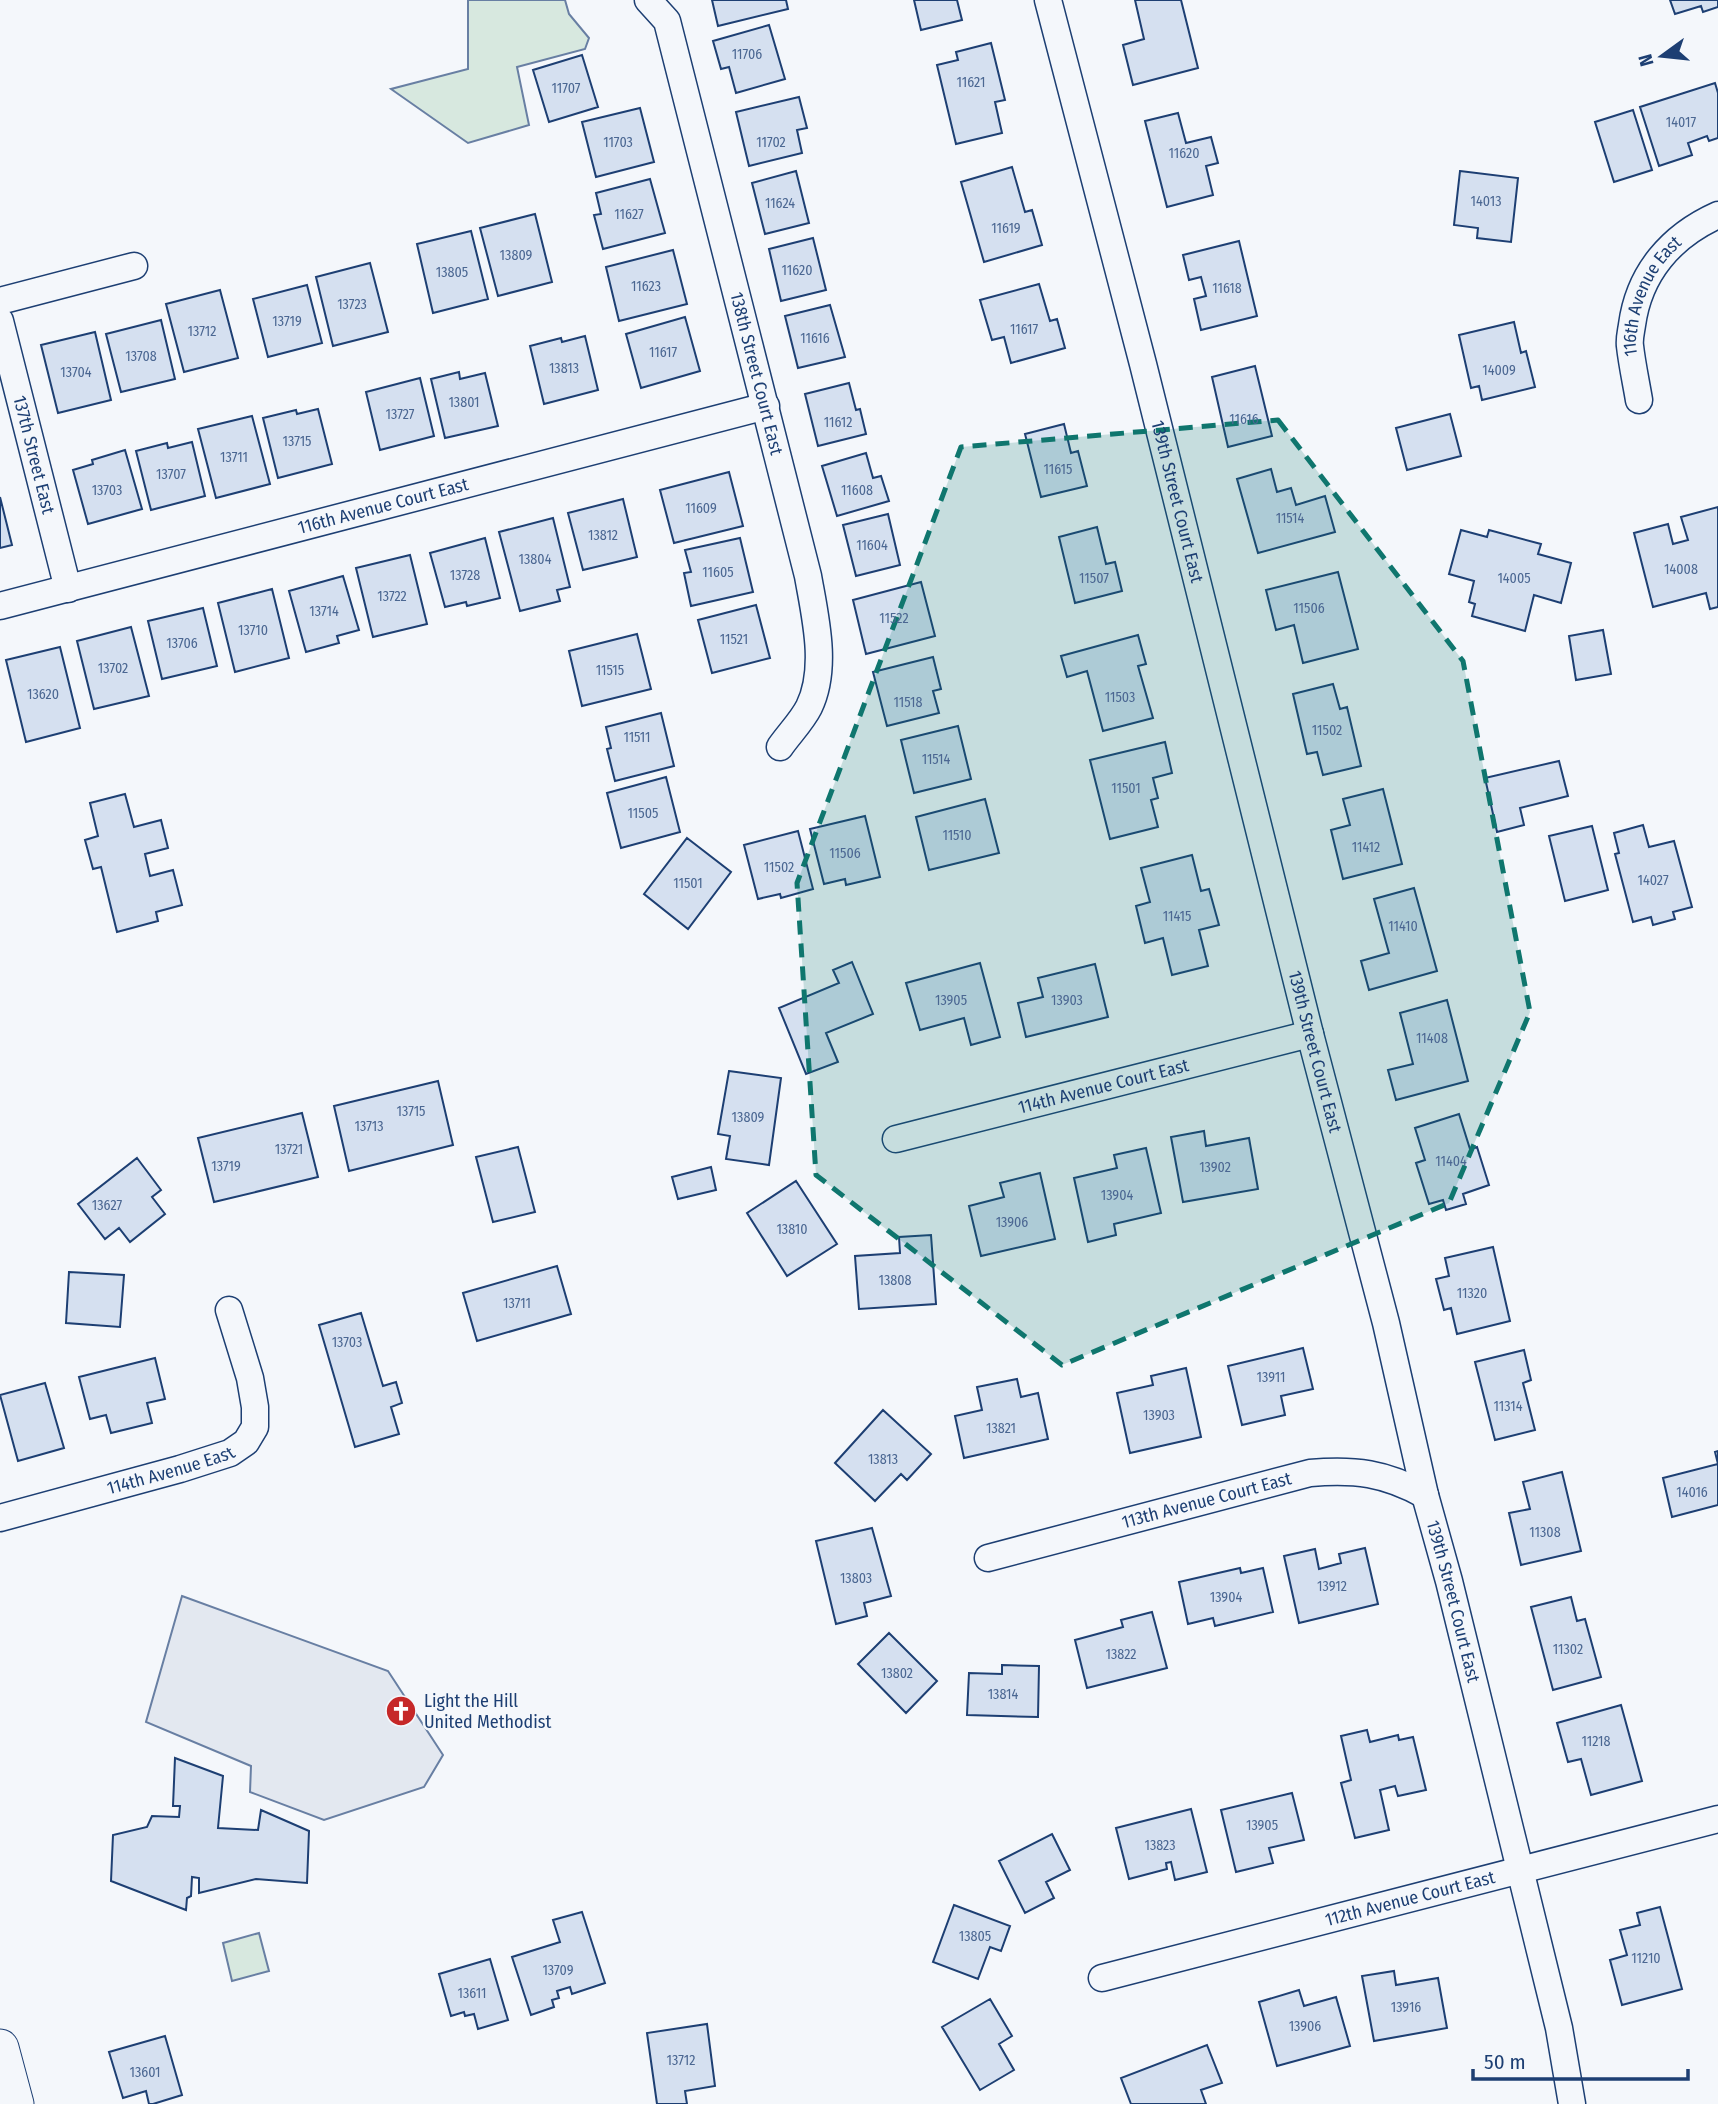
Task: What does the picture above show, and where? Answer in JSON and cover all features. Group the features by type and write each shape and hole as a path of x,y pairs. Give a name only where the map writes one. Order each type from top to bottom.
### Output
{"street":[{"name":"138th Street Court East","path":"648,0 667,22 766,406 808,576 816,620 818,670 809,706 779,747"},
{"name":"139th Street Court East","path":"1048,0 1143,364 1385,1323 1425,1495 1559,2028 1572,2104"},
{"name":"116th Avenue East","path":"1639,400 1630,344 1635,301 1649,273 1671,246 1697,225 1718,215"},
{"path":"0,301 134,266"},
{"name":"137th Street East","path":"0,321 68,589"},
{"name":"116th Avenue Court East","path":"0,606 766,406"},
{"name":"114th Avenue Court East","path":"897,1139 1310,1034"},
{"name":"114th Avenue East","path":"0,1518 180,1469 230,1453 246,1442 254,1427 255,1407 250,1378 229,1310"},
{"name":"113th Avenue Court East","path":"988,1558 1310,1473 1361,1473 1397,1480 1425,1495"},
{"name":"112th Avenue Court East","path":"1102,1978 1718,1819"},
{"path":"0,2048 15,2104"}],"highlighted area":[{"path":"1278,420 1463,661 1530,1012 1449,1203 1062,1365 816,1175 797,883 961,447"}],"shaded area":[{"path":"468,0 565,0 569,14 589,38 585,49 517,67 529,125 468,143 391,89 468,69"},
{"path":"182,1596 388,1671 443,1755 424,1787 324,1820 250,1792 251,1766 146,1722"},
{"path":"259,1933 269,1971 232,1981 223,1943"}],"building":[{"path":"712,0 786,0 788,9 718,26"},
{"path":"914,0 957,0 962,20 921,30"},
{"path":"1135,0 1181,0 1198,68 1133,85 1123,45 1144,39"},
{"path":"1670,0 1718,0 1718,7 1703,12 1701,6 1675,14"},
{"path":"769,25 785,79 736,93 729,67 721,69 713,41"},
{"path":"991,43 1005,100 995,102 1002,133 956,144 937,65 958,60 956,52"},
{"path":"582,55 598,107 549,122 533,70"},
{"path":"1715,83 1718,93 1718,138 1709,141 1707,136 1688,143 1692,155 1659,166 1640,107"},
{"path":"799,97 807,128 797,130 802,153 749,166 736,112"},
{"path":"640,108 654,162 596,177 582,122"},
{"path":"1633,110 1652,170 1614,182 1595,122"},
{"path":"1178,113 1186,143 1211,137 1218,163 1206,166 1213,195 1167,207 1145,121"},
{"path":"1012,167 1025,212 1032,210 1042,245 984,262 961,182"},
{"path":"796,171 809,223 765,234 752,183"},
{"path":"1460,171 1518,178 1511,242 1477,238 1478,228 1454,225"},
{"path":"650,179 665,233 603,249 594,215 601,214 596,193"},
{"path":"535,214 552,282 498,296 480,228"},
{"path":"471,231 488,299 433,313 417,244"},
{"path":"813,238 826,290 781,301 769,249"},
{"path":"1239,241 1257,316 1201,330 1194,299 1206,296 1201,277 1189,280 1183,255"},
{"path":"673,250 687,304 619,321 606,267"},
{"path":"370,263 388,332 333,346 316,277"},
{"path":"1039,284 1050,321 1057,319 1065,348 1011,363 1004,337 992,340 980,300"},
{"path":"307,285 322,343 268,357 253,299"},
{"path":"220,290 238,358 184,372 166,304"},
{"path":"830,305 845,357 798,368 785,316"},
{"path":"685,317 700,371 641,388 626,334"},
{"path":"161,320 175,379 121,392 106,334"},
{"path":"1514,322 1521,353 1526,351 1535,387 1482,400 1479,386 1471,388 1459,335"},
{"path":"95,332 111,400 58,413 41,345"},
{"path":"585,336 598,390 544,404 530,346 561,338 562,342"},
{"path":"1255,366 1272,436 1228,447 1212,377"},
{"path":"459,372 460,379 485,373 498,426 445,438 431,379"},
{"path":"420,378 434,436 380,450 366,392"},
{"path":"849,383 856,410 860,409 866,434 818,446 805,394"},
{"path":"318,409 332,464 278,478 263,418 296,410 297,414"},
{"path":"1450,414 1461,456 1407,470 1396,428"},
{"path":"252,416 270,484 216,498 198,429"},
{"path":"1064,424 1071,453 1078,451 1087,486 1041,497 1025,434"},
{"path":"192,442 205,496 151,510 136,451 167,443 168,448"},
{"path":"125,450 142,509 88,524 73,470 93,464 92,460"},
{"path":"866,453 873,478 881,476 889,501 837,516 822,466"},
{"path":"1271,469 1277,492 1291,488 1296,505 1325,496 1335,532 1258,553 1237,479"},
{"path":"729,472 743,526 674,543 660,490"},
{"path":"0,497 12,545 0,548"},
{"path":"623,499 637,557 583,570 568,513"},
{"path":"1718,507 1718,607 1710,609 1706,593 1653,607 1634,533 1668,524 1673,544 1688,540 1681,517"},
{"path":"888,514 900,565 856,576 843,525"},
{"path":"553,518 570,587 557,590 560,601 520,611 499,532"},
{"path":"1097,527 1106,564 1115,562 1122,591 1075,603 1059,537"},
{"path":"1461,530 1487,537 1489,530 1541,544 1538,554 1571,563 1561,603 1534,595 1525,631 1472,616 1475,604 1469,602 1474,581 1449,574"},
{"path":"485,538 500,598 467,606 466,602 445,607 430,553"},
{"path":"740,538 753,592 691,606 684,573 691,572 685,550"},
{"path":"410,555 427,624 373,637 356,568"},
{"path":"1338,572 1358,649 1303,663 1294,625 1276,630 1266,590"},
{"path":"343,576 359,630 337,636 339,643 306,652 289,591"},
{"path":"921,582 935,636 866,654 853,600"},
{"path":"272,589 289,658 235,672 218,603"},
{"path":"756,605 770,658 712,673 698,620"},
{"path":"203,608 217,666 162,679 148,621"},
{"path":"131,627 149,696 94,709 77,641"},
{"path":"1603,630 1611,674 1576,680 1569,636"},
{"path":"637,634 651,689 582,706 569,651"},
{"path":"1138,635 1146,664 1138,666 1153,718 1103,731 1087,671 1067,677 1061,656"},
{"path":"60,647 80,728 26,742 6,660"},
{"path":"933,657 941,689 933,691 939,713 887,726 873,672"},
{"path":"1333,684 1340,709 1347,707 1361,766 1323,775 1317,752 1307,754 1293,694"},
{"path":"661,713 674,766 615,781 607,749 611,748 606,727"},
{"path":"958,726 971,779 914,793 901,740"},
{"path":"1165,742 1172,773 1153,778 1158,798 1151,800 1158,827 1110,839 1090,760"},
{"path":"1559,761 1568,796 1520,808 1524,825 1497,832 1485,778"},
{"path":"666,777 680,832 621,848 607,793"},
{"path":"1383,789 1402,864 1343,879 1331,830 1350,825 1343,799"},
{"path":"125,794 134,827 161,820 168,848 145,854 150,876 173,870 182,905 156,912 158,921 117,932 101,867 93,869 85,840 98,836 90,803"},
{"path":"985,799 999,853 929,870 916,817"},
{"path":"865,816 880,877 846,885 845,879 824,884 810,829"},
{"path":"1643,825 1649,847 1674,841 1692,907 1673,912 1675,919 1653,925 1651,917 1633,922 1615,854 1619,853 1614,833"},
{"path":"1592,826 1608,890 1565,901 1549,836"},
{"path":"798,831 813,889 781,898 780,894 758,899 744,845"},
{"path":"687,838 731,872 688,929 644,894"},
{"path":"1192,855 1201,891 1209,889 1219,925 1199,930 1208,966 1172,975 1163,938 1145,943 1136,906 1150,902 1141,868"},
{"path":"1414,888 1437,971 1369,990 1361,961 1389,953 1374,899"},
{"path":"852,962 873,1014 826,1033 838,1062 806,1074 779,1008 839,983 833,970"},
{"path":"980,963 1000,1037 971,1045 964,1018 920,1030 906,983"},
{"path":"1095,964 1108,1017 1026,1037 1018,1003 1043,997 1038,978"},
{"path":"1447,1000 1468,1081 1396,1100 1388,1070 1413,1064 1400,1013"},
{"path":"729,1071 781,1078 769,1165 726,1159 730,1136 718,1134"},
{"path":"438,1081 453,1145 349,1171 334,1106"},
{"path":"302,1113 318,1177 214,1202 198,1138"},
{"path":"1459,1114 1470,1149 1477,1147 1489,1185 1463,1194 1466,1204 1446,1210 1443,1200 1429,1204 1416,1163 1425,1160 1415,1128"},
{"path":"1204,1131 1206,1146 1249,1138 1258,1189 1183,1202 1171,1137"},
{"path":"518,1147 535,1212 493,1222 476,1157"},
{"path":"1146,1148 1161,1213 1114,1224 1116,1235 1088,1242 1074,1178 1117,1168 1114,1155"},
{"path":"137,1158 161,1190 152,1197 165,1214 130,1242 119,1228 105,1239 78,1204"},
{"path":"711,1167 716,1190 678,1199 672,1177"},
{"path":"1040,1173 1055,1239 981,1256 969,1206 1004,1197 1000,1183"},
{"path":"796,1181 837,1244 787,1276 747,1213"},
{"path":"931,1235 936,1304 859,1309 855,1256 900,1253 899,1237"},
{"path":"1493,1247 1510,1321 1457,1334 1451,1308 1444,1310 1436,1279 1449,1276 1445,1258"},
{"path":"557,1266 571,1314 477,1341 463,1293"},
{"path":"69,1272 124,1275 120,1327 66,1323"},
{"path":"361,1313 383,1386 396,1382 402,1403 391,1407 399,1434 355,1447 319,1325"},
{"path":"1303,1348 1313,1389 1281,1396 1285,1415 1242,1425 1228,1366"},
{"path":"1524,1350 1531,1380 1523,1383 1535,1430 1495,1440 1475,1362"},
{"path":"155,1358 165,1399 147,1403 152,1423 111,1433 106,1415 90,1419 79,1377"},
{"path":"1186,1368 1201,1437 1130,1453 1117,1393 1153,1385 1151,1376"},
{"path":"1017,1379 1021,1397 1038,1393 1048,1439 964,1458 955,1416 982,1410 977,1387"},
{"path":"45,1383 64,1448 18,1461 0,1395"},
{"path":"883,1410 931,1454 907,1480 901,1474 875,1501 835,1463"},
{"path":"1718,1464 1718,1505 1672,1517 1663,1478"},
{"path":"1562,1472 1581,1551 1521,1565 1509,1513 1530,1509 1523,1482"},
{"path":"872,1528 891,1596 864,1603 867,1616 836,1624 816,1541"},
{"path":"1365,1548 1378,1604 1299,1623 1284,1556 1315,1549 1319,1569 1341,1563 1339,1554"},
{"path":"1240,1568 1241,1573 1263,1568 1273,1612 1215,1626 1213,1618 1188,1624 1179,1582"},
{"path":"1571,1597 1577,1621 1585,1619 1601,1677 1553,1690 1531,1607"},
{"path":"1152,1612 1167,1668 1087,1688 1075,1640 1123,1627 1121,1620"},
{"path":"889,1633 937,1681 906,1713 858,1664"},
{"path":"1002,1665 1039,1666 1038,1717 967,1715 969,1673 1002,1674"},
{"path":"1621,1705 1642,1781 1591,1795 1581,1759 1568,1762 1557,1723"},
{"path":"1367,1730 1370,1742 1398,1735 1399,1740 1413,1737 1426,1790 1398,1796 1395,1786 1380,1790 1389,1830 1355,1838 1341,1783 1351,1780 1341,1736"},
{"path":"175,1758 223,1776 218,1828 258,1830 261,1810 309,1831 307,1883 256,1879 199,1893 199,1878 192,1877 191,1896 187,1898 186,1910 111,1881 113,1835 147,1827 152,1816 179,1817 180,1806 173,1806"},
{"path":"1292,1793 1304,1840 1269,1848 1273,1863 1236,1872 1221,1810"},
{"path":"1191,1809 1207,1872 1175,1880 1171,1862 1166,1863 1167,1869 1129,1879 1116,1828"},
{"path":"1052,1834 1070,1870 1046,1882 1054,1898 1025,1913 999,1861"},
{"path":"954,1905 1010,1926 1001,1951 990,1947 978,1979 933,1962"},
{"path":"1660,1907 1682,1989 1622,2005 1610,1960 1627,1955 1620,1930 1640,1925 1637,1913"},
{"path":"582,1912 605,1983 572,1994 570,1987 557,1991 559,1998 552,2000 554,2007 531,2015 512,1957 560,1942 553,1920"},
{"path":"490,1959 508,2020 478,2029 474,2014 465,2016 464,2012 451,2016 439,1974"},
{"path":"1394,1971 1396,1985 1438,1978 1447,2028 1374,2041 1362,1976"},
{"path":"1299,1990 1304,2006 1336,1997 1350,2046 1277,2066 1259,2002"},
{"path":"990,1999 1012,2036 999,2044 1014,2070 980,2090 942,2027"},
{"path":"707,2024 715,2086 685,2091 687,2104 657,2104 647,2033"},
{"path":"165,2036 182,2095 153,2104 149,2104 146,2091 123,2098 109,2052"},
{"path":"1207,2045 1222,2083 1201,2090 1206,2104 1131,2104 1121,2078"}],"place":[{"name":"Light the Hill United Methodist","path":"401,1711"}]}
